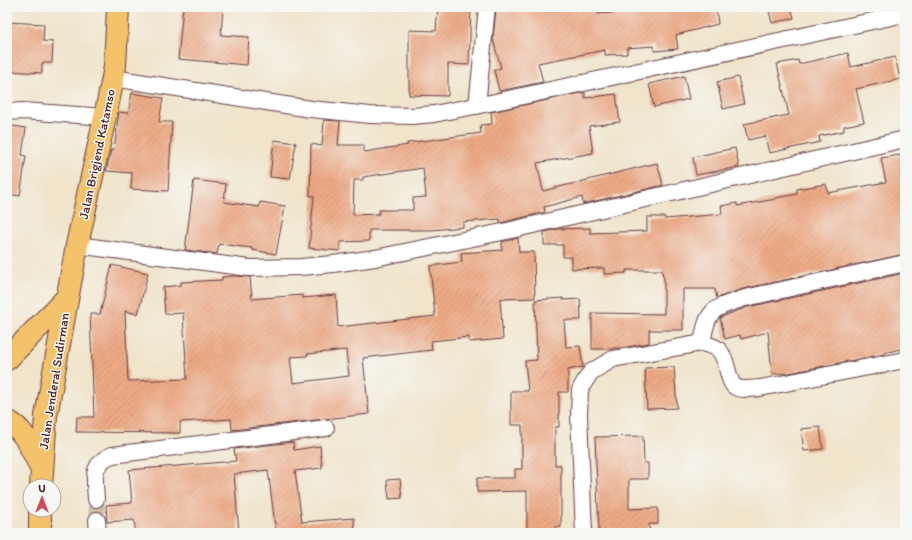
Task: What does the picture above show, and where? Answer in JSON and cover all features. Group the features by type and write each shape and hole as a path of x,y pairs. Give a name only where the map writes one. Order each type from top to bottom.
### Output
{"main road":[{"name":"Jalan Brigjend Katamso","path":"66,300 113,78 118,7"},
{"path":"7,359 66,300"},
{"name":"Jalan Jenderal Sudirman","path":"41,477 46,416 66,300"},
{"path":"7,421 18,428 25,436 41,477"},
{"path":"40,518 40,533"}],"street":[{"path":"477,106 487,7"},
{"path":"113,78 311,109 370,115 412,116 434,114 477,106 905,14"},
{"path":"7,112 23,111 105,117"},
{"path":"77,245 249,268 300,267 333,264 375,258 507,231 905,139"},
{"path":"702,343 706,323 714,310 722,306 744,298 905,262"},
{"path":"584,533 579,415 580,390 592,372 613,360 702,343 714,346 719,350 722,354 729,380 733,386 742,389 760,388 905,360"},
{"path":"96,499 95,472 98,464 103,459 112,456 326,428"}],"building":[{"path":"183,7 223,7 221,35 249,37 247,65 178,59"},
{"path":"438,7 471,7 469,65 448,64 448,96 409,95 409,30 436,31"},
{"path":"496,7 597,7 598,14 626,12 626,7 716,7 718,24 676,35 678,49 654,51 654,46 627,48 627,54 605,55 605,50 538,63 543,82 499,91 494,70 501,68 493,39"},
{"path":"768,7 791,7 794,18 772,23"},
{"path":"7,22 44,24 43,41 53,42 52,63 42,63 42,73 7,71"},
{"path":"848,53 851,67 895,57 900,79 856,89 864,122 844,126 844,131 819,136 820,142 769,153 765,136 748,140 744,124 789,115 777,64 798,60 799,64"},
{"path":"684,76 689,99 654,107 649,84"},
{"path":"738,77 744,104 723,109 717,82"},
{"path":"132,93 163,98 159,122 172,122 168,191 131,189 132,173 106,171 111,150 114,150 119,112 128,113"},
{"path":"580,93 585,93 585,98 616,94 620,122 589,126 593,153 537,163 543,191 657,163 663,185 583,204 582,197 544,207 545,212 500,223 500,219 463,222 463,227 432,230 369,230 369,241 340,242 340,251 309,248 314,196 310,196 311,144 322,146 324,120 340,121 338,145 364,145 364,152 408,145 407,143 481,133 480,125 492,124 491,112","holes":["423,168 426,197 413,198 413,210 379,210 379,214 353,215 354,180 363,180 363,177"]},
{"path":"7,125 26,128 22,155 26,156 20,196 7,194"},
{"path":"274,140 296,143 290,179 270,177"},
{"path":"735,148 739,167 696,175 693,157"},
{"path":"901,155 905,176 905,254 743,289 717,298 715,289 683,289 683,330 649,330 649,343 613,349 592,349 592,313 664,314 664,277 662,270 626,270 626,273 604,274 604,268 572,269 572,257 563,257 563,245 544,245 544,232 558,229 590,228 590,233 647,231 647,217 665,217 665,219 722,214 721,206 737,203 737,206 776,199 797,194 797,189 826,184 828,193 886,182 881,158"},
{"path":"194,180 226,184 224,202 259,207 260,202 285,206 276,254 252,250 252,248 219,244 217,254 185,250"},
{"path":"518,238 519,252 534,252 535,298 500,299 503,339 469,342 469,337 431,341 432,350 363,358 369,414 232,430 231,419 180,422 180,433 76,432 77,417 94,417 90,314 100,314 112,265 148,273 138,314 125,311 128,381 187,379 183,313 165,314 163,287 181,285 181,282 222,280 222,277 235,276 250,277 252,299 302,295 302,298 336,295 338,327 435,316 430,266 462,262 461,253 502,250 502,242","holes":["346,350 349,376 293,383 290,357"]},
{"path":"905,273 905,348 884,354 789,373 772,374 768,332 741,339 740,335 725,339 720,318 748,307"},
{"path":"563,298 563,300 580,299 581,320 564,320 566,347 580,346 583,367 568,370 568,392 559,392 559,427 555,427 555,465 561,465 561,527 555,527 555,533 527,533 527,491 477,492 477,478 515,478 515,469 522,469 522,425 511,425 511,391 528,391 525,361 537,360 535,300"},
{"path":"674,367 677,408 647,409 645,368"},
{"path":"820,427 823,449 804,451 801,429"},
{"path":"643,436 644,463 648,463 648,479 629,479 629,509 658,508 658,524 649,524 650,533 599,533 595,437"},
{"path":"293,442 294,450 320,446 322,468 295,471 302,522 354,518 355,533 276,533 268,470 234,474 239,533 136,533 134,520 107,522 106,505 132,503 129,470 236,461 234,449"},
{"path":"400,479 402,498 389,499 387,480"}],"tunnel":[{"path":"96,499 97,520"}]}
